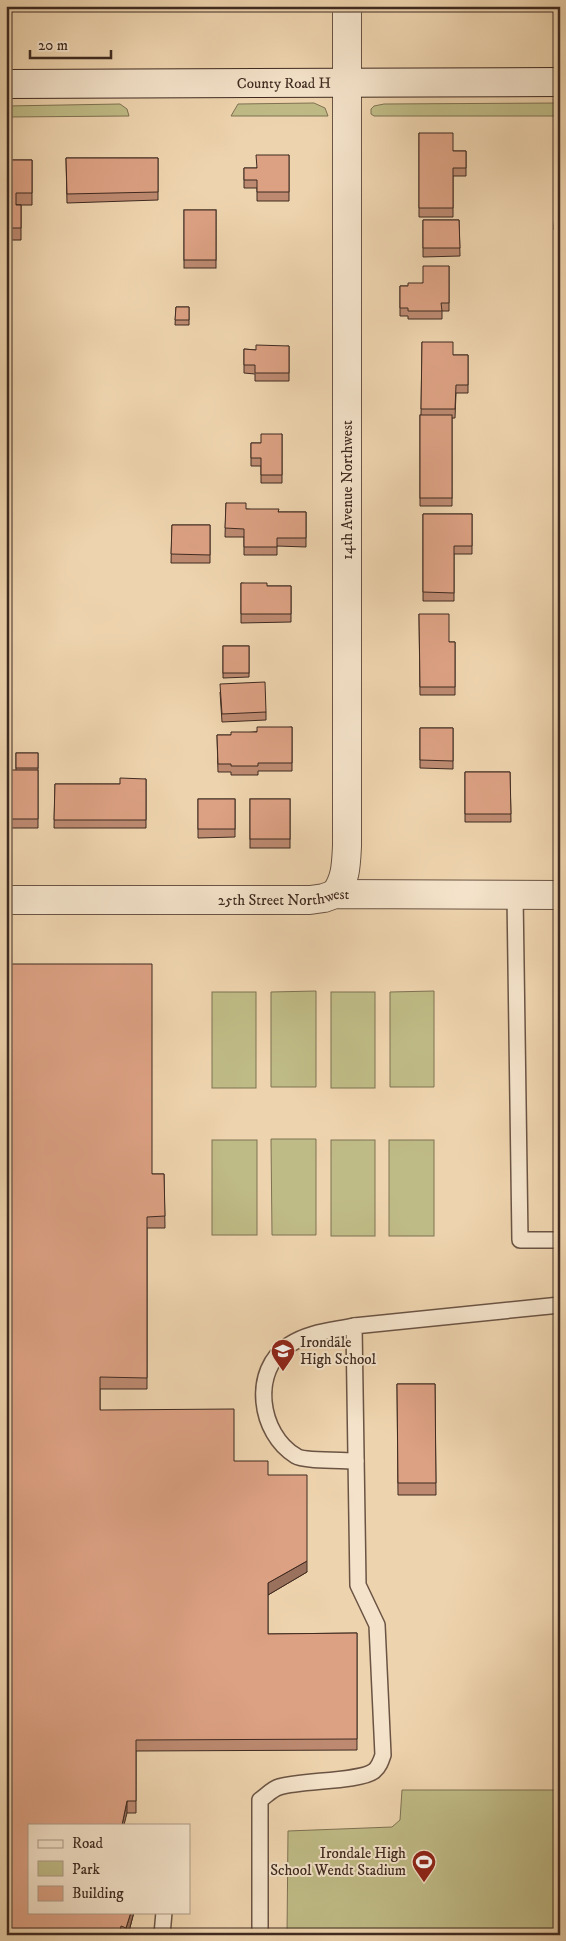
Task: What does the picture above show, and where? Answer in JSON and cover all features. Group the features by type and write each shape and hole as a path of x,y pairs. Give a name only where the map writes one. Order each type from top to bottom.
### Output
{"street":[{"name":"14th Avenue Northwest","path":"335,894 342,885 346,873 347,846 347,6"},
{"name":"County Road H","path":"6,84 560,82"},
{"name":"25th Street Northwest","path":"6,900 310,900 335,894 560,895"}],"lane":[{"path":"515,895 520,1240 560,1240"},
{"path":"356,1461 297,1457 279,1443 272,1433 266,1414 264,1383 272,1362 287,1347 308,1334 354,1326 560,1305"},
{"path":"260,1935 260,1800 276,1788 299,1782 364,1776 374,1771 380,1765 383,1755 377,1625 358,1585 354,1326"},
{"path":"162,1935 164,1914"}],"green space":[{"path":"314,103 325,108 328,116 231,116 238,104"},
{"path":"560,103 560,116 374,116 371,114 371,109 374,106 384,104"},
{"path":"120,104 127,109 129,116 6,117 6,106"},
{"path":"560,264 560,873 555,872"},
{"path":"316,991 316,1087 271,1087 271,992"},
{"path":"434,991 434,1087 390,1087 390,992"},
{"path":"212,992 256,992 256,1088 212,1088"},
{"path":"331,992 375,992 375,1088 331,1088"},
{"path":"271,1139 316,1139 316,1235 272,1235"},
{"path":"212,1140 257,1140 257,1235 212,1235"},
{"path":"331,1140 375,1140 375,1236 331,1236"},
{"path":"389,1140 434,1140 434,1236 389,1236"},
{"name":"Irondale High School Wendt Stadium","path":"402,1790 560,1790 560,1935 287,1935 288,1831 392,1827 400,1820"}],"building":[{"path":"419,133 453,133 453,151 466,151 466,168 453,168 453,208 419,208"},
{"path":"256,155 289,155 289,192 257,192 257,180 244,180 244,168 257,168"},
{"path":"66,158 158,158 158,192 67,194"},
{"path":"6,160 32,160 32,193 16,193 16,205 21,205 21,228 6,228"},
{"path":"184,210 216,210 216,260 184,260"},
{"path":"555,215 560,216 560,226 554,226"},
{"path":"423,220 459,220 460,248 423,248"},
{"path":"423,266 449,266 449,303 441,303 442,311 408,311 408,308 400,308 400,286 408,286 408,283 423,283"},
{"path":"176,307 189,307 189,320 175,320"},
{"path":"422,342 453,342 453,355 468,355 468,385 456,385 455,409 421,409"},
{"path":"256,345 289,346 289,373 255,373 255,365 244,365 244,349 256,350"},
{"path":"420,415 452,415 452,498 420,498"},
{"path":"261,434 282,434 282,475 261,475 261,458 251,458 251,443 261,443"},
{"path":"6,445 10,464 6,464"},
{"path":"6,496 10,497 6,508"},
{"path":"226,503 246,503 246,509 279,509 278,512 306,512 306,538 277,538 277,547 244,547 244,529 225,528"},
{"path":"423,514 472,514 472,546 454,546 454,593 423,592"},
{"path":"172,525 210,525 210,555 171,554"},
{"path":"241,583 267,583 267,586 291,586 291,614 241,614"},
{"path":"419,614 449,614 449,642 455,642 455,687 420,687"},
{"path":"223,646 249,646 249,673 223,673"},
{"path":"265,682 266,712 222,714 220,684"},
{"path":"257,727 292,727 292,763 258,763 258,766 218,764 217,735 231,735 231,732 257,732"},
{"path":"420,728 453,728 453,761 420,760"},
{"path":"16,753 38,753 38,768 16,768"},
{"path":"10,770 38,770 38,819 6,819 6,786 10,786"},
{"path":"465,772 510,772 511,814 465,814"},
{"path":"120,778 146,779 146,820 54,820 55,784 120,784"},
{"path":"198,799 235,799 235,829 198,829"},
{"path":"250,799 290,799 290,839 250,839"},
{"path":"6,964 152,964 152,1174 164,1174 165,1216 147,1217 147,1378 100,1377 100,1410 234,1409 234,1461 268,1461 268,1475 307,1475 307,1561 268,1583 268,1634 357,1633 357,1739 136,1740 136,1801 127,1801 122,1824 28,1824 28,1914 130,1914 126,1928 121,1926 119,1935 6,1935"},
{"path":"397,1384 435,1384 436,1483 398,1483"}],"place":[{"name":"Irondale High School","path":"283,1372"},
{"name":"Irondale High School Wendt Stadium","path":"424,1883"}]}
